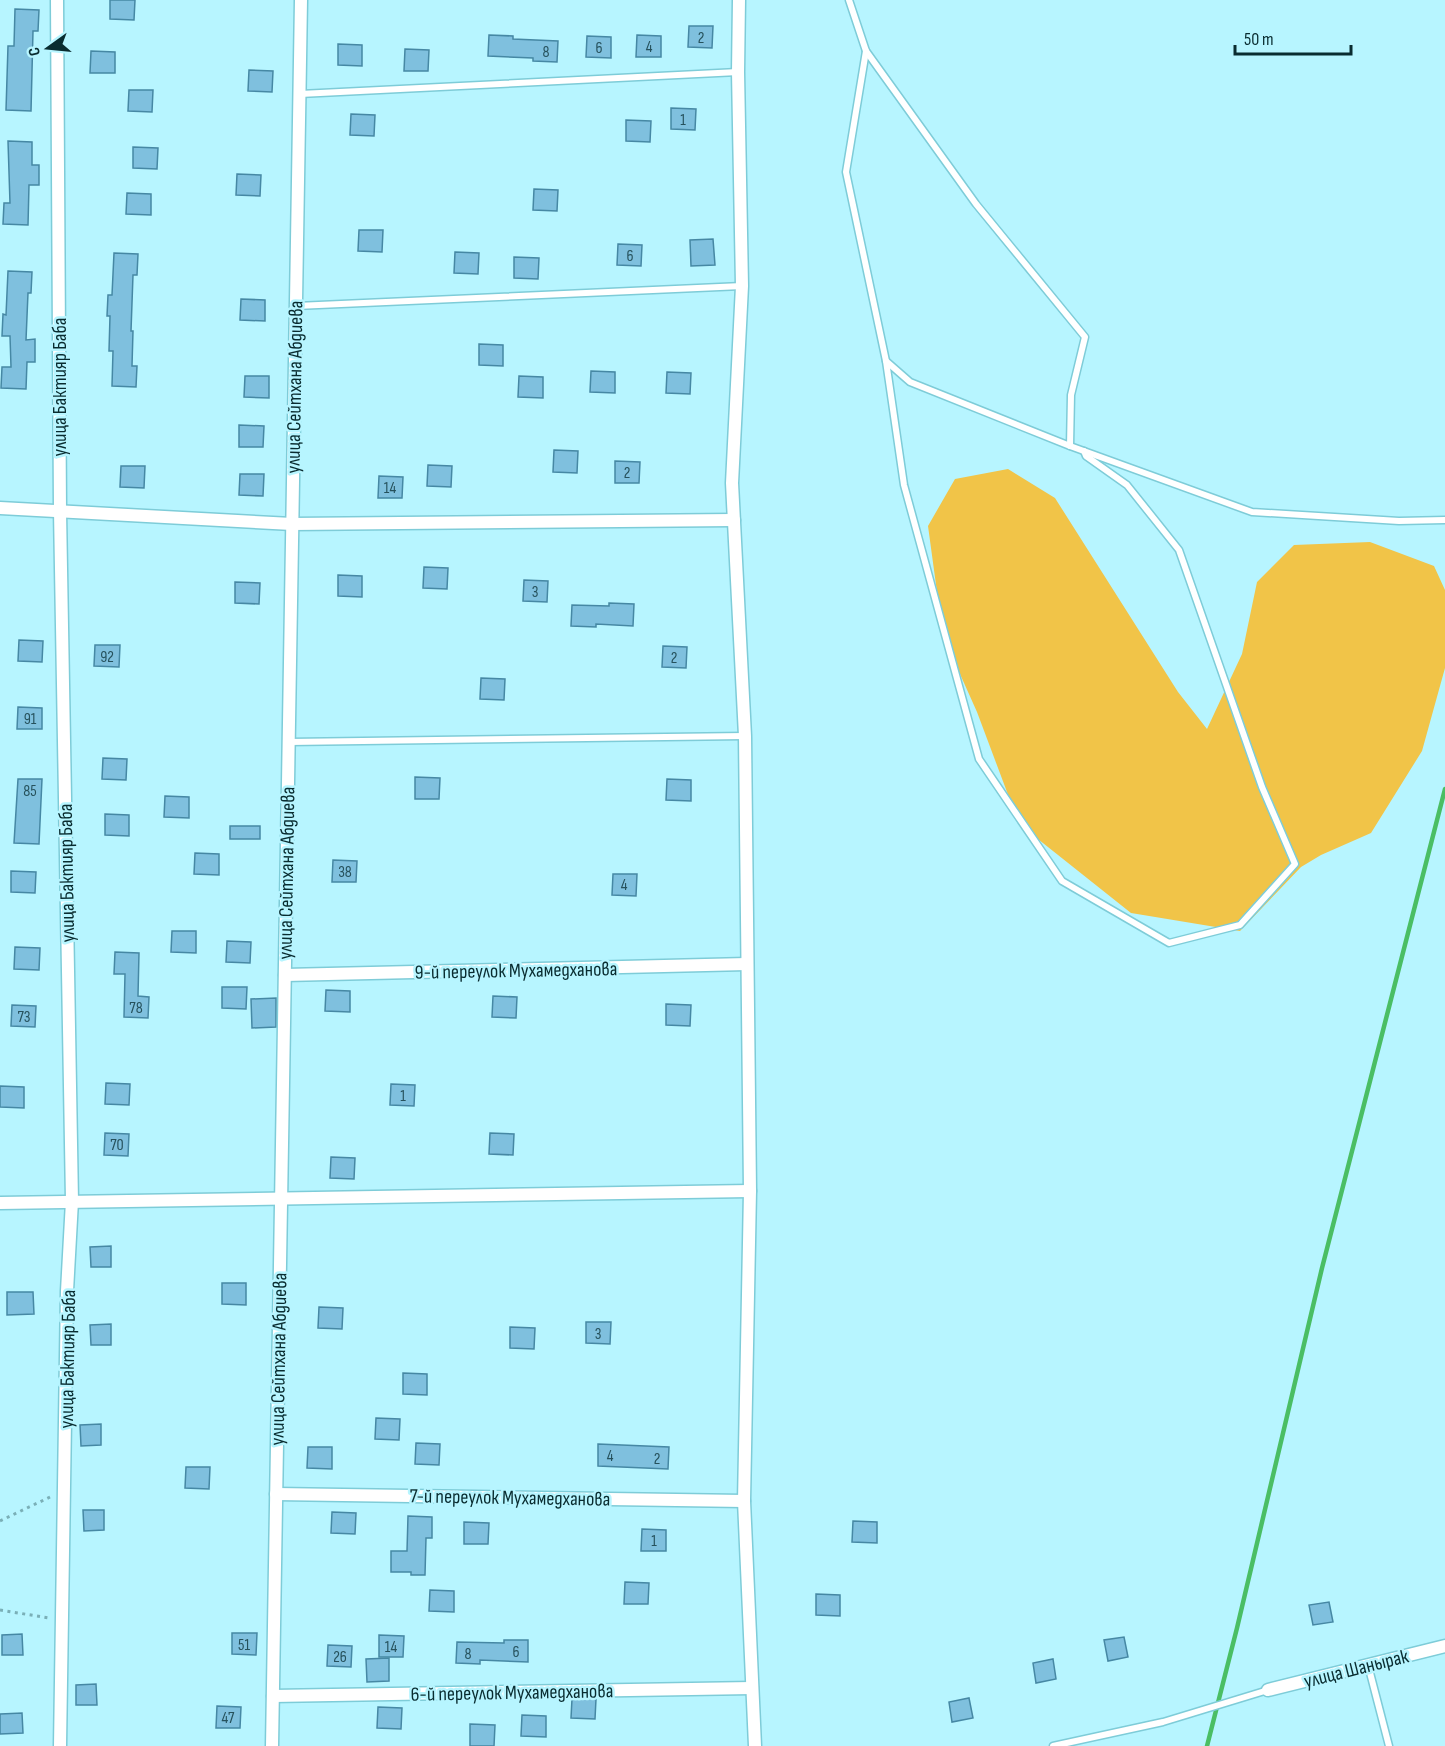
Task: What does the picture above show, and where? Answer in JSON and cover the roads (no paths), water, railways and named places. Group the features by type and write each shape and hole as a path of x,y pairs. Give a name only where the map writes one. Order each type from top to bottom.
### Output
{"street":[{"name":"улица Бактияр Баба","path":"57,0 60,511 72,1202 67,1291 60,1746"},
{"name":"улица Сейтхана Абдиева","path":"272,1746 301,0"},
{"path":"739,0 742,286 732,483 744,736 750,1191 744,1501 755,1746"},
{"path":"0,508 292,524 734,520"},
{"name":"9-й переулок Мухамедханова","path":"285,975 747,964"},
{"path":"0,1203 750,1191"},
{"name":"7-й переулок Мухамедханова","path":"276,1494 744,1501"},
{"name":"улица Шанырак","path":"1268,1690 1445,1646"},
{"name":"6-й переулок Мухамедханова","path":"273,1696 752,1688"}],"lane":[{"path":"849,0 866,51 976,204 1085,337 1071,395 1070,446"},
{"path":"866,51 846,172 886,361 904,485 979,759 1062,881 1169,943 1240,925 1295,864 1262,787 1179,550 1126,486 1086,456 1084,451"},
{"path":"299,94 738,72"},
{"path":"296,306 742,286"},
{"path":"886,361 910,382 1070,446 1252,512 1399,521 1445,520"},
{"path":"289,742 744,736"},
{"path":"1368,1665 1389,1746"},
{"path":"1053,1746 1163,1722 1268,1690"}],"waterway":[{"path":"1207,1746 1322,1268 1445,789"}]}
